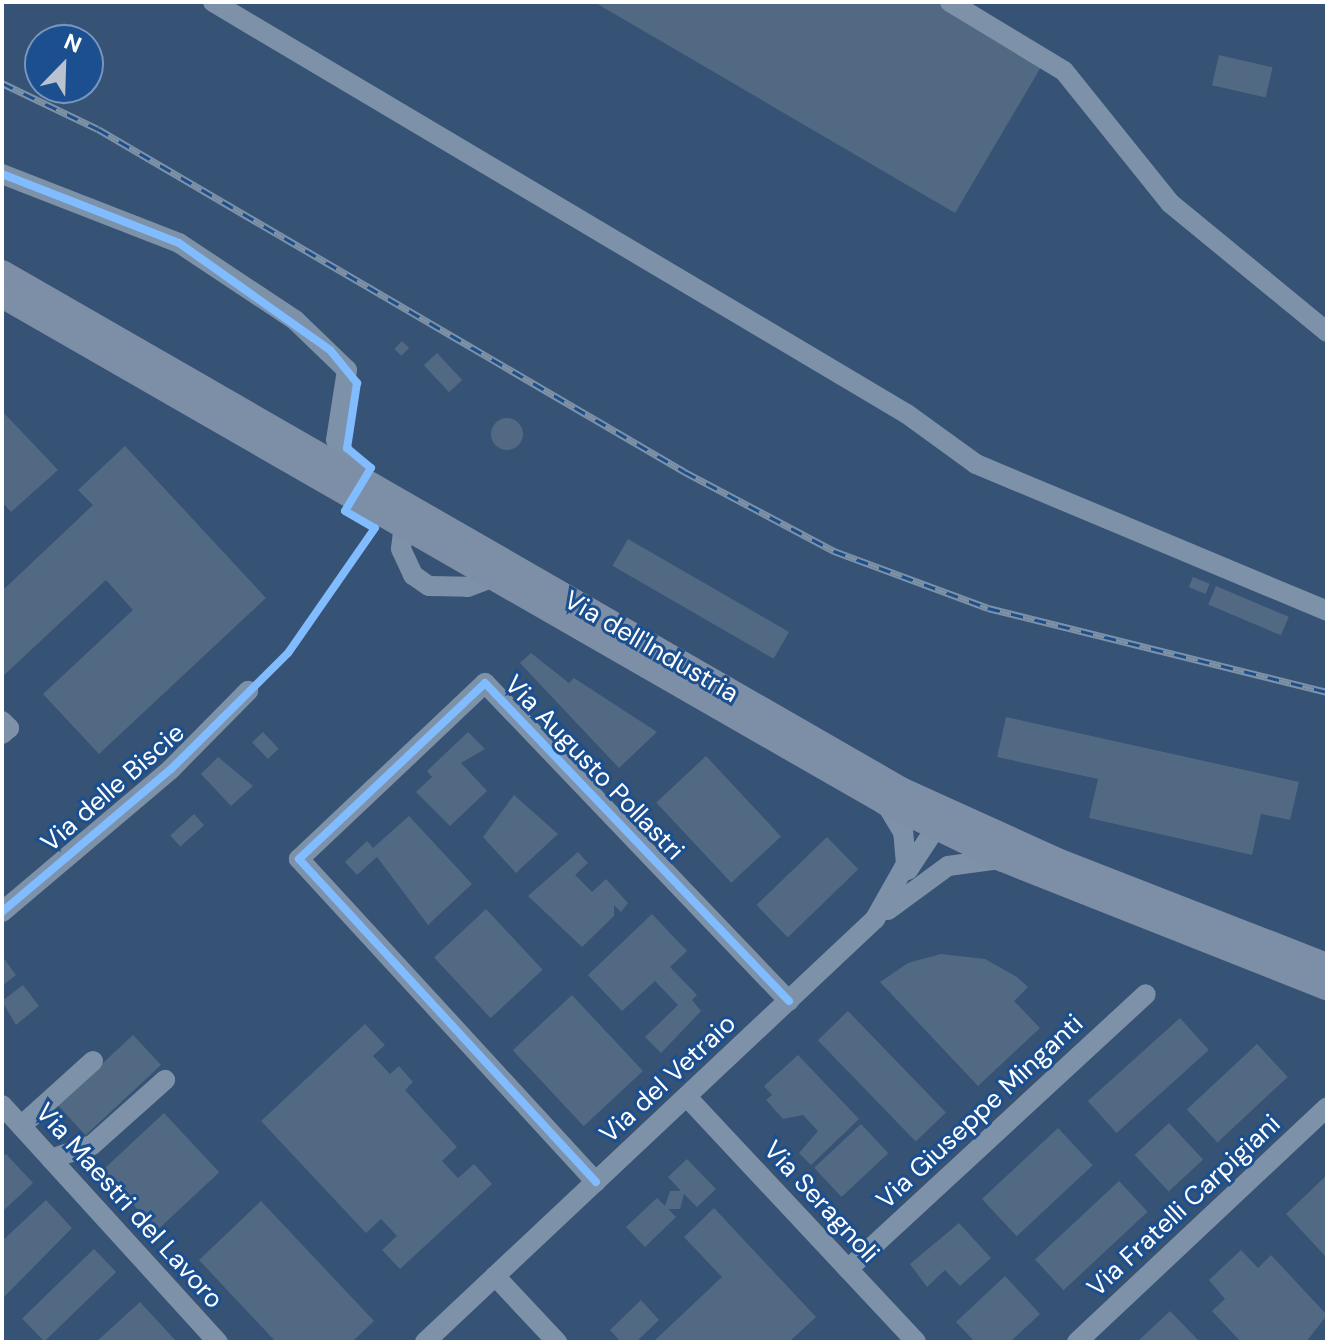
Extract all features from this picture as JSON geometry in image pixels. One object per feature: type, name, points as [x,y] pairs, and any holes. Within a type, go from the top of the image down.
[{"type":"main road","name":"Via dell'Industria","points":[[2,273],[358,475],[809,740],[1003,859],[1327,987]]},
{"type":"main road","name":"Via dell'Industria","points":[[2,295],[885,802],[1327,966]]},
{"type":"street","points":[[213,2],[907,414],[976,464],[1327,611]]},
{"type":"street","points":[[950,2],[1064,71],[1170,203],[1327,332]]},
{"type":"street","points":[[2,174],[179,243],[295,320],[347,370],[336,440],[358,475]]},
{"type":"street","points":[[404,524],[401,549],[413,575],[429,586],[468,587],[494,577]]},
{"type":"street","name":"Via Augusto Pollastri","points":[[596,1182],[299,859],[485,683],[789,1001]]},
{"type":"street","name":"Via delle Biscie","points":[[2,912],[171,769],[248,691]]},
{"type":"street","points":[[2,721],[9,728],[2,734]]},
{"type":"street","points":[[885,802],[903,832],[902,881]]},
{"type":"street","name":"Via del Vetraio","points":[[930,877],[943,824]]},
{"type":"street","name":"Via del Vetraio","points":[[875,919],[943,824]]},
{"type":"street","name":"Via del Vetraio","points":[[425,1342],[875,919],[930,877],[965,859],[1003,859]]},
{"type":"street","name":"Via Giuseppe Minganti","points":[[848,1269],[1146,994]]},
{"type":"street","points":[[21,1126],[93,1061]]},
{"type":"street","points":[[51,1159],[92,1145],[165,1080]]},
{"type":"street","name":"Via Seragnoli","points":[[687,1097],[916,1342]]},
{"type":"street","name":"Via Maestri del Lavoro","points":[[2,1105],[218,1342]]},
{"type":"street","name":"Via Fratelli Carpigiani","points":[[1077,1342],[1327,1107]]},
{"type":"street","points":[[495,1276],[557,1342]]},
{"type":"building","points":[[594,2],[941,2],[1044,62],[955,213]]},
{"type":"building","points":[[1219,55],[1273,67],[1266,98],[1212,85]]},
{"type":"building","points":[[402,341],[409,348],[401,356],[394,349]]},
{"type":"building","points":[[437,353],[462,380],[449,392],[424,365]]},
{"type":"building","points":[[2,411],[58,470],[11,512],[2,502]]},
{"type":"building","points":[[507,418],[518,423],[523,434],[518,445],[507,450],[496,445],[491,434],[496,423]]},
{"type":"building","points":[[125,446],[266,598],[99,754],[43,694],[133,610],[106,580],[2,677],[2,591],[93,505],[78,490]]},
{"type":"building","points":[[628,539],[789,632],[774,659],[612,566]]},
{"type":"building","points":[[1193,577],[1210,584],[1206,594],[1189,587]]},
{"type":"building","points":[[1216,586],[1289,617],[1281,635],[1208,604]]},
{"type":"building","points":[[531,653],[569,683],[574,678],[657,732],[619,768],[520,663]]},
{"type":"building","points":[[1006,717],[1299,782],[1290,820],[1261,814],[1252,855],[1089,818],[1098,779],[997,757]]},
{"type":"building","points":[[263,732],[279,749],[268,759],[252,742]]},
{"type":"building","points":[[468,732],[485,749],[461,763],[487,791],[450,826],[416,792],[432,777],[427,771]]},
{"type":"building","points":[[706,756],[781,836],[731,883],[656,802]]},
{"type":"building","points":[[218,757],[253,786],[231,806],[201,774]]},
{"type":"building","points":[[514,795],[558,834],[516,873],[483,837]]},
{"type":"building","points":[[194,814],[204,825],[180,847],[170,835]]},
{"type":"building","points":[[409,816],[472,884],[428,925],[377,857],[357,875],[345,862],[367,841],[373,848]]},
{"type":"building","points":[[827,837],[858,869],[788,937],[757,905]]},
{"type":"building","points":[[578,852],[588,863],[575,875],[592,892],[606,879],[628,903],[621,912],[614,905],[614,916],[582,947],[528,896]]},
{"type":"building","points":[[486,909],[543,970],[491,1018],[434,957]]},
{"type":"building","points":[[652,914],[687,951],[670,967],[697,995],[692,1000],[701,1011],[661,1053],[645,1037],[678,1005],[655,981],[622,1011],[588,975]]},
{"type":"building","points":[[941,954],[985,959],[1017,977],[1028,987],[1014,1001],[1040,1028],[978,1086],[880,982],[908,963]]},
{"type":"building","points":[[2,956],[16,975],[2,986]]},
{"type":"building","points":[[23,985],[39,1006],[16,1025],[2,1001]]},
{"type":"building","points":[[572,995],[643,1071],[584,1126],[513,1050]]},
{"type":"building","points":[[848,1011],[946,1112],[916,1142],[818,1040]]},
{"type":"building","points":[[1180,1018],[1209,1050],[1117,1133],[1088,1101]]},
{"type":"building","points":[[365,1024],[385,1045],[373,1056],[390,1074],[399,1066],[413,1082],[405,1090],[457,1147],[442,1161],[458,1178],[474,1164],[492,1184],[400,1269],[382,1250],[397,1236],[381,1219],[366,1233],[261,1121]]},
{"type":"building","points":[[133,1035],[161,1065],[86,1135],[58,1105]]},
{"type":"building","points":[[1257,1044],[1288,1077],[1217,1142],[1187,1109]]},
{"type":"building","points":[[798,1055],[859,1119],[811,1165],[799,1153],[818,1131],[803,1115],[783,1119],[766,1100],[772,1095],[764,1086]]},
{"type":"building","points":[[164,1113],[219,1172],[157,1230],[102,1171]]},
{"type":"building","points":[[1169,1123],[1203,1160],[1169,1192],[1135,1155]]},
{"type":"building","points":[[861,1124],[888,1153],[841,1197],[814,1168]]},
{"type":"building","points":[[1058,1128],[1093,1165],[1017,1236],[982,1199]]},
{"type":"building","points":[[6,1154],[33,1183],[2,1212],[2,1157]]},
{"type":"building","points":[[687,1159],[716,1189],[697,1207],[684,1194],[680,1209],[668,1209],[676,1217],[645,1247],[626,1227],[657,1198],[665,1206],[670,1191],[681,1191],[668,1177]]},
{"type":"building","points":[[1327,1175],[1327,1258],[1286,1214]]},
{"type":"building","points":[[1119,1181],[1148,1212],[1064,1290],[1035,1259]]},
{"type":"building","points":[[46,1200],[72,1228],[4,1297],[2,1241]]},
{"type":"building","points":[[261,1201],[374,1321],[352,1342],[276,1342],[199,1260]]},
{"type":"building","points":[[714,1208],[816,1317],[789,1342],[653,1342],[722,1277],[684,1237]]},
{"type":"building","points":[[959,1223],[991,1258],[960,1286],[945,1270],[927,1287],[910,1264]]},
{"type":"building","points":[[94,1249],[116,1272],[44,1341],[22,1318]]},
{"type":"building","points":[[1241,1250],[1258,1268],[1271,1255],[1327,1315],[1306,1342],[1241,1342],[1212,1311],[1225,1299],[1209,1280]]},
{"type":"building","points":[[1005,1276],[1040,1314],[1010,1342],[975,1342],[956,1322]]},
{"type":"building","points":[[641,1300],[659,1320],[636,1342],[621,1342],[610,1330]]},
{"type":"building","points":[[140,1302],[177,1342],[96,1342]]},
{"type":"building","points":[[1170,1311],[1200,1342],[1137,1342]]},
{"type":"railway","points":[[2,83],[98,129],[685,472],[834,551],[988,608],[1327,692]]},
{"type":"cycle path","points":[[2,174],[179,243],[330,350],[357,383],[347,448],[371,468],[345,511],[375,528],[288,653],[171,769],[2,912]]},
{"type":"cycle path","points":[[596,1182],[299,859],[485,683],[789,1001]]}]
